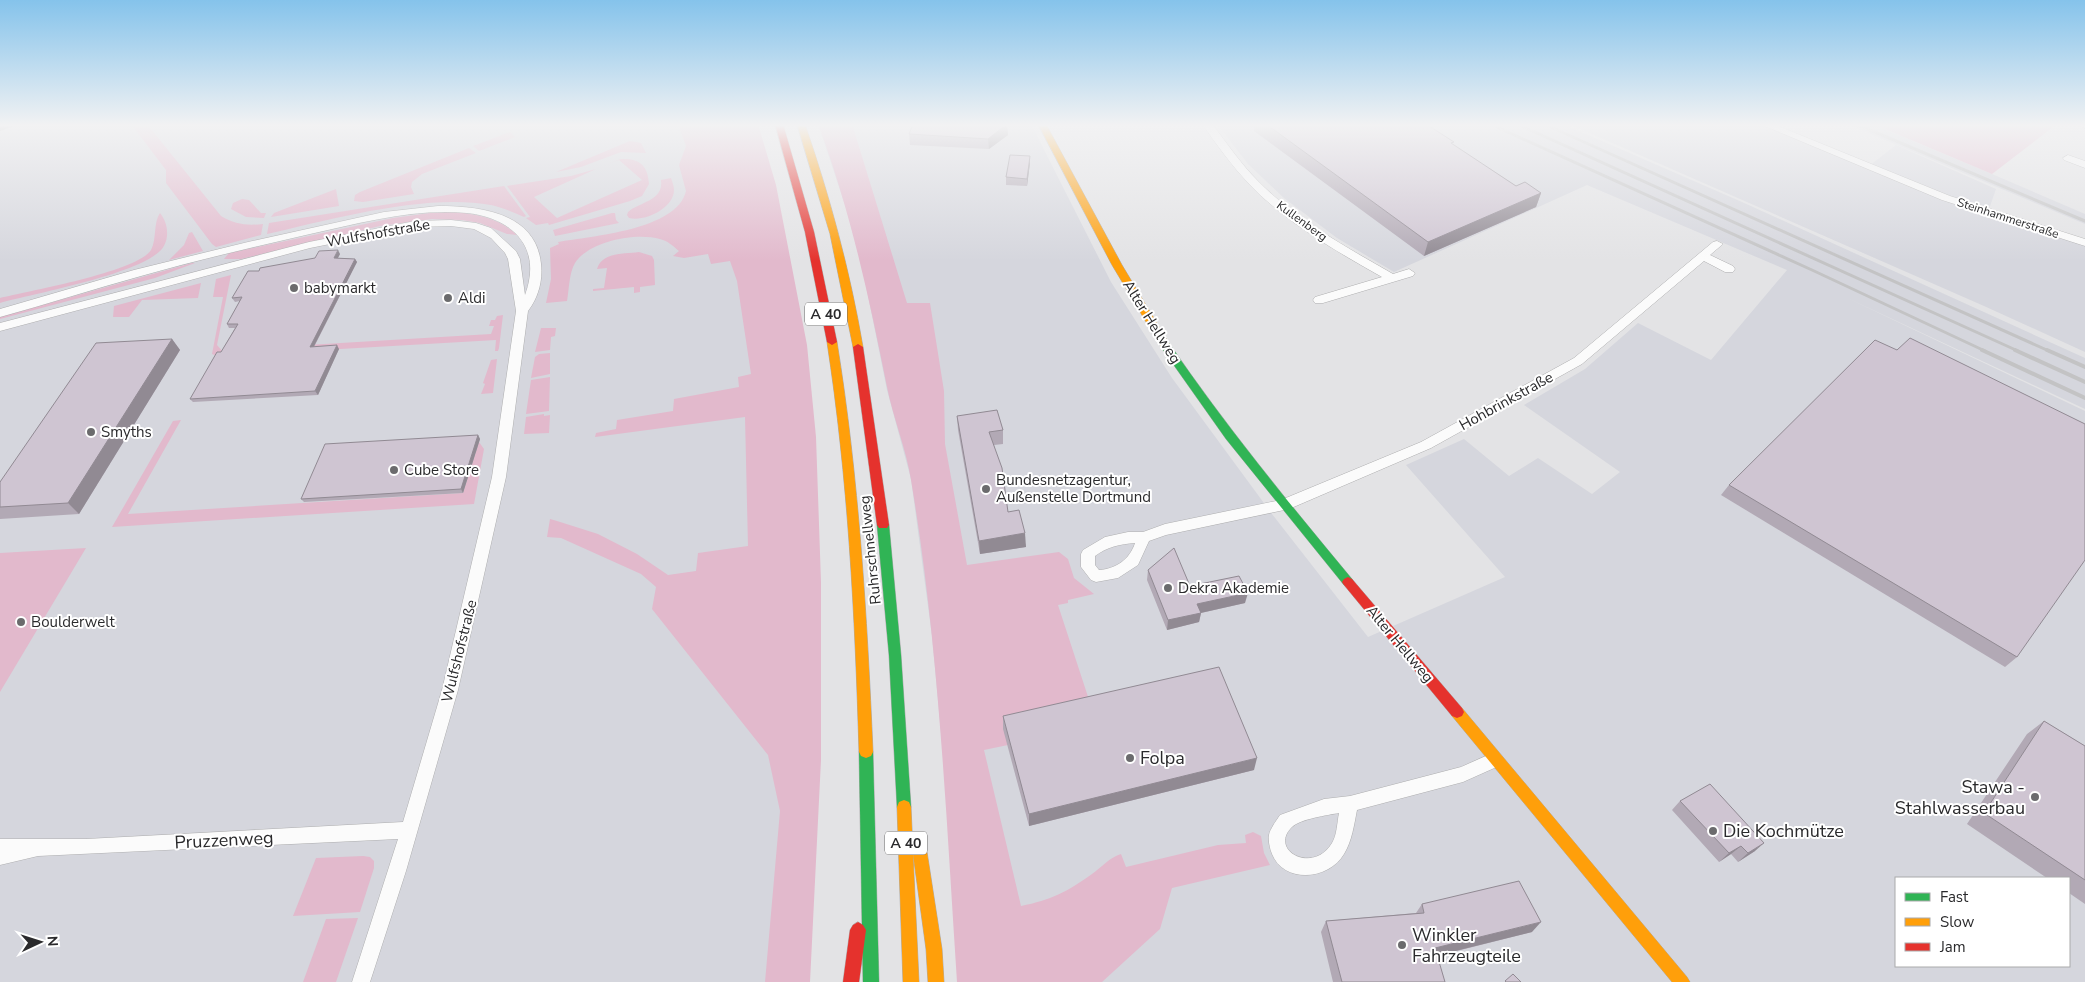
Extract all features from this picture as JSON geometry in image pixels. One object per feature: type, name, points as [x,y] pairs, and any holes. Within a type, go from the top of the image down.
[{"type":"main road","name":"Ruhrschnellweg","points":[[793,170],[815,255],[827,318],[842,418],[852,509],[861,634],[869,828],[871,982]]},
{"type":"main road","name":"Ruhrschnellweg","points":[[817,170],[836,238],[863,376],[883,520],[899,703],[907,845],[910,982]]},
{"type":"main road","name":"Alter Hellweg","points":[[1066,170],[1123,276],[1151,322],[1190,380],[1284,505],[1682,982]]},
{"type":"main road","points":[[899,703],[934,949],[936,982]]},
{"type":"main road","points":[[851,982],[866,875],[869,828]]},
{"type":"street","name":"Kullenberg","points":[[1242,170],[1261,189],[1293,215],[1333,243],[1392,278]]},
{"type":"street","name":"Steinhammerstraße","points":[[1877,170],[1946,198],[2085,243]]},
{"type":"street","name":"Wulfshofstraße","points":[[0,313],[212,254],[337,225],[415,211],[456,209],[476,210],[509,222],[525,233],[531,243],[535,272],[531,301],[522,311]]},
{"type":"street","name":"Wulfshofstraße","points":[[0,327],[309,246],[381,230],[424,223],[451,223],[476,226],[487,230],[510,251],[516,267],[522,311],[499,477],[450,690],[409,830],[361,982]]},
{"type":"street","name":"Hohbrinkstraße","points":[[1284,505],[1316,490],[1391,461],[1530,389],[1578,361],[1716,244]]},
{"type":"street","name":"Wulfshofstraße","points":[[179,280],[212,254]]},
{"type":"street","points":[[1703,256],[1728,269]]},
{"type":"street","points":[[1319,300],[1409,273]]},
{"type":"street","points":[[1143,538],[1165,530],[1284,505]]},
{"type":"street","points":[[1350,804],[1463,774],[1495,760]]},
{"type":"street","name":"Pruzzenweg","points":[[0,848],[86,847],[409,830]]},
{"type":"street","name":"Pruzzenweg","points":[[0,856],[38,848]]},
{"type":"shaded area","points":[[0,170],[704,170],[728,222],[753,349],[786,807],[771,982],[0,982]]},
{"type":"shaded area","points":[[166,170],[184,170],[221,216],[241,224],[263,224],[261,235],[216,247],[166,183]]},
{"type":"shaded area","points":[[415,170],[433,170],[422,174],[412,182],[411,187],[414,194],[363,202],[354,201],[355,195]]},
{"type":"shaded area","points":[[594,170],[534,197],[557,218],[642,180],[630,170],[646,170],[647,172],[649,184],[642,196],[549,225],[548,223],[536,225],[526,218],[530,217],[507,186],[571,176]]},
{"type":"shaded area","points":[[680,170],[772,170],[807,345],[816,437],[821,582],[821,760],[810,982],[765,982],[780,811],[768,755],[652,609],[656,587],[641,574],[561,538],[547,537],[550,519],[557,521],[598,534],[637,554],[668,575],[696,571],[698,553],[748,546],[745,417],[595,437],[596,433],[616,429],[617,420],[673,411],[674,399],[739,387],[738,377],[751,374],[737,281],[730,261],[711,264],[708,254],[684,258],[673,256],[679,251],[666,241],[650,237],[614,240],[591,249],[575,263],[570,277],[567,301],[546,303],[551,279],[550,248],[559,244],[558,242],[611,234],[651,223],[667,215],[679,204],[686,191]]},
{"type":"shaded area","points":[[833,170],[1054,170],[1111,282],[1172,378],[1272,514],[1368,637],[1505,577],[1406,465],[1464,439],[1509,476],[1538,458],[1592,494],[1620,472],[1524,405],[1585,369],[1638,323],[1711,360],[1787,270],[1587,185],[1394,272],[1337,238],[1284,198],[1254,170],[1668,170],[2085,358],[2085,409],[1843,296],[2085,411],[2085,982],[964,982],[932,636],[911,479],[887,390],[862,266]]},
{"type":"shaded area","points":[[834,170],[866,170],[907,303],[930,303],[944,391],[945,444],[967,565],[1059,552],[1068,559],[1074,578],[1094,594],[1068,600],[1068,603],[1058,605],[1092,709],[1008,745],[984,750],[1021,906],[1050,898],[1075,886],[1117,855],[1121,854],[1126,867],[1218,845],[1246,843],[1245,835],[1253,832],[1261,836],[1264,853],[1270,865],[1172,888],[1160,929],[1102,982],[957,982],[935,668],[921,542],[906,456],[890,399],[858,254]]},
{"type":"shaded area","points":[[1673,170],[1952,170],[1996,189],[1988,212],[2085,243],[2085,352]]},
{"type":"shaded area","points":[[1956,170],[1982,170],[1992,174],[2085,214],[2085,224]]},
{"type":"shaded area","points":[[1982,170],[1997,170],[1992,174]]},
{"type":"shaded area","points":[[671,178],[674,188],[673,197],[664,208],[643,218],[629,218],[628,212],[655,197],[661,187],[661,180]]},
{"type":"shaded area","points":[[504,186],[526,216],[524,217],[491,205],[465,202],[438,202],[379,209],[267,234],[269,223]]},
{"type":"shaded area","points":[[336,189],[339,206],[271,217],[274,213]]},
{"type":"shaded area","points":[[242,199],[249,200],[261,213],[266,213],[264,218],[246,217],[231,209],[233,203]]},
{"type":"shaded area","points":[[457,212],[497,221],[517,235],[507,234],[480,223],[432,219],[380,226],[241,259],[224,259],[229,253],[393,218],[430,213]]},
{"type":"shaded area","points":[[160,213],[167,227],[167,237],[160,251],[147,260],[108,275],[0,303],[0,298],[81,280],[125,266],[142,258],[153,246],[156,221]]},
{"type":"shaded area","points":[[615,213],[616,220],[619,223],[555,236],[553,230]]},
{"type":"shaded area","points":[[192,232],[203,251],[169,260],[184,245],[189,233]]},
{"type":"shaded area","points":[[639,252],[652,256],[654,260],[655,285],[640,287],[640,292],[634,293],[634,287],[593,291],[593,289],[604,288],[607,268],[597,269],[604,259],[614,255]]},
{"type":"shaded area","points":[[195,263],[155,278],[0,319],[0,317]]},
{"type":"shaded area","points":[[231,275],[217,345],[224,353],[274,347],[491,334],[494,326],[489,326],[491,320],[495,320],[497,316],[503,315],[499,348],[498,351],[495,351],[496,340],[217,356],[212,354],[223,297],[213,297],[216,279]]},
{"type":"shaded area","points":[[201,283],[198,298],[142,300],[129,317],[113,317],[114,306]]},
{"type":"shaded area","points":[[541,328],[556,328],[555,336],[551,337],[550,350],[535,352]]},
{"type":"shaded area","points":[[550,353],[550,374],[531,378],[535,357],[539,354]]},
{"type":"shaded area","points":[[497,359],[493,393],[481,394],[491,360]]},
{"type":"shaded area","points":[[550,377],[549,411],[526,414],[531,380]]},
{"type":"shaded area","points":[[544,414],[544,416],[550,415],[549,433],[524,434],[526,417]]},
{"type":"shaded area","points":[[181,420],[128,514],[463,493],[479,442],[484,449],[474,504],[112,527],[173,421]]},
{"type":"shaded area","name":"Boulderwelt","points":[[86,548],[0,692],[0,553]]},
{"type":"shaded area","points":[[370,857],[374,861],[374,868],[360,912],[293,916],[316,858]]},
{"type":"shaded area","points":[[358,918],[336,982],[303,982],[326,919]]},
{"type":"building","points":[[1007,170],[1028,170],[1027,179],[1006,177]]},
{"type":"building","points":[[1329,170],[1492,170],[1516,186],[1525,182],[1541,193],[1428,242]]},
{"type":"building","points":[[338,250],[334,258],[355,259],[310,347],[337,345],[315,391],[190,399],[217,352],[221,352],[238,324],[227,324],[242,297],[232,298],[248,271],[259,271],[260,268],[315,258],[319,251]]},
{"type":"building","points":[[1910,338],[2085,424],[2085,560],[2017,657],[1729,485],[1875,340],[1897,350]]},
{"type":"building","name":"Smyths","points":[[172,339],[68,503],[0,507],[0,482],[96,343]]},
{"type":"building","name":"Bundesnetzagentur, Außenstelle Dortmund","points":[[997,410],[1003,430],[989,432],[1002,468],[1008,512],[1019,510],[1025,533],[979,541],[957,416]]},
{"type":"building","name":"Cube Store","points":[[478,435],[461,489],[301,499],[325,444]]},
{"type":"building","points":[[1174,548],[1190,586],[1239,576],[1248,593],[1197,604],[1201,613],[1168,620],[1148,570]]},
{"type":"building","name":"Folpa","points":[[1219,667],[1257,758],[1029,814],[1003,716]]},
{"type":"building","name":"Stawa - Stahlwasserbau","points":[[2044,721],[2085,746],[2085,880],[1984,813]]},
{"type":"building","points":[[1710,784],[1764,843],[1748,853],[1741,846],[1729,853],[1680,801]]},
{"type":"building","name":"Winkler Fahrzeugteile","points":[[1519,881],[1541,922],[1435,948],[1445,982],[1342,982],[1326,921],[1424,913],[1422,904]]},
{"type":"building","points":[[1513,974],[1521,982],[1505,981]]},
{"type":"railway","points":[[1591,170],[1985,351]]},
{"type":"railway","points":[[1618,170],[2018,351]]},
{"type":"railway","points":[[1646,170],[2049,351]]},
{"type":"railway","points":[[1964,170],[2085,221]]},
{"type":"railway","points":[[1982,350],[2085,398]]},
{"type":"railway","points":[[2015,350],[2085,382]]},
{"type":"railway","points":[[2047,350],[2085,367]]},
{"type":"traffic: fast","points":[[1165,345],[1230,436],[1348,582]]},
{"type":"traffic: fast","points":[[883,525],[895,655],[904,807]]},
{"type":"traffic: fast","points":[[866,752],[871,982]]},
{"type":"traffic: slow","points":[[816,170],[835,234],[848,290],[858,347]]},
{"type":"traffic: slow","points":[[1066,170],[1117,265],[1165,345]]},
{"type":"traffic: slow","points":[[832,342],[852,494],[862,649],[866,752]]},
{"type":"traffic: slow","points":[[1457,712],[1682,982]]},
{"type":"traffic: slow","points":[[904,807],[911,982]]},
{"type":"traffic: slow","points":[[920,852],[934,949],[936,982]]},
{"type":"traffic: jam","points":[[793,170],[809,232],[832,342]]},
{"type":"traffic: jam","points":[[858,347],[883,525]]},
{"type":"traffic: jam","points":[[1348,582],[1457,712]]},
{"type":"traffic: jam","points":[[851,982],[858,930]]},
{"type":"place","name":"babymarkt","points":[[294,288]]},
{"type":"place","name":"Aldi","points":[[448,298]]},
{"type":"place","name":"Smyths","points":[[91,432]]},
{"type":"place","name":"Cube Store","points":[[394,470]]},
{"type":"place","name":"Bundesnetzagentur, Außenstelle Dortmund","points":[[986,489]]},
{"type":"place","name":"Dekra Akademie","points":[[1168,588]]},
{"type":"place","name":"Boulderwelt","points":[[21,622]]},
{"type":"place","name":"Folpa","points":[[1130,758]]},
{"type":"place","name":"Stawa - Stahlwasserbau","points":[[2035,797]]},
{"type":"place","name":"Die Kochmütze","points":[[1713,831]]},
{"type":"place","name":"Winkler Fahrzeugteile","points":[[1402,945]]}]
